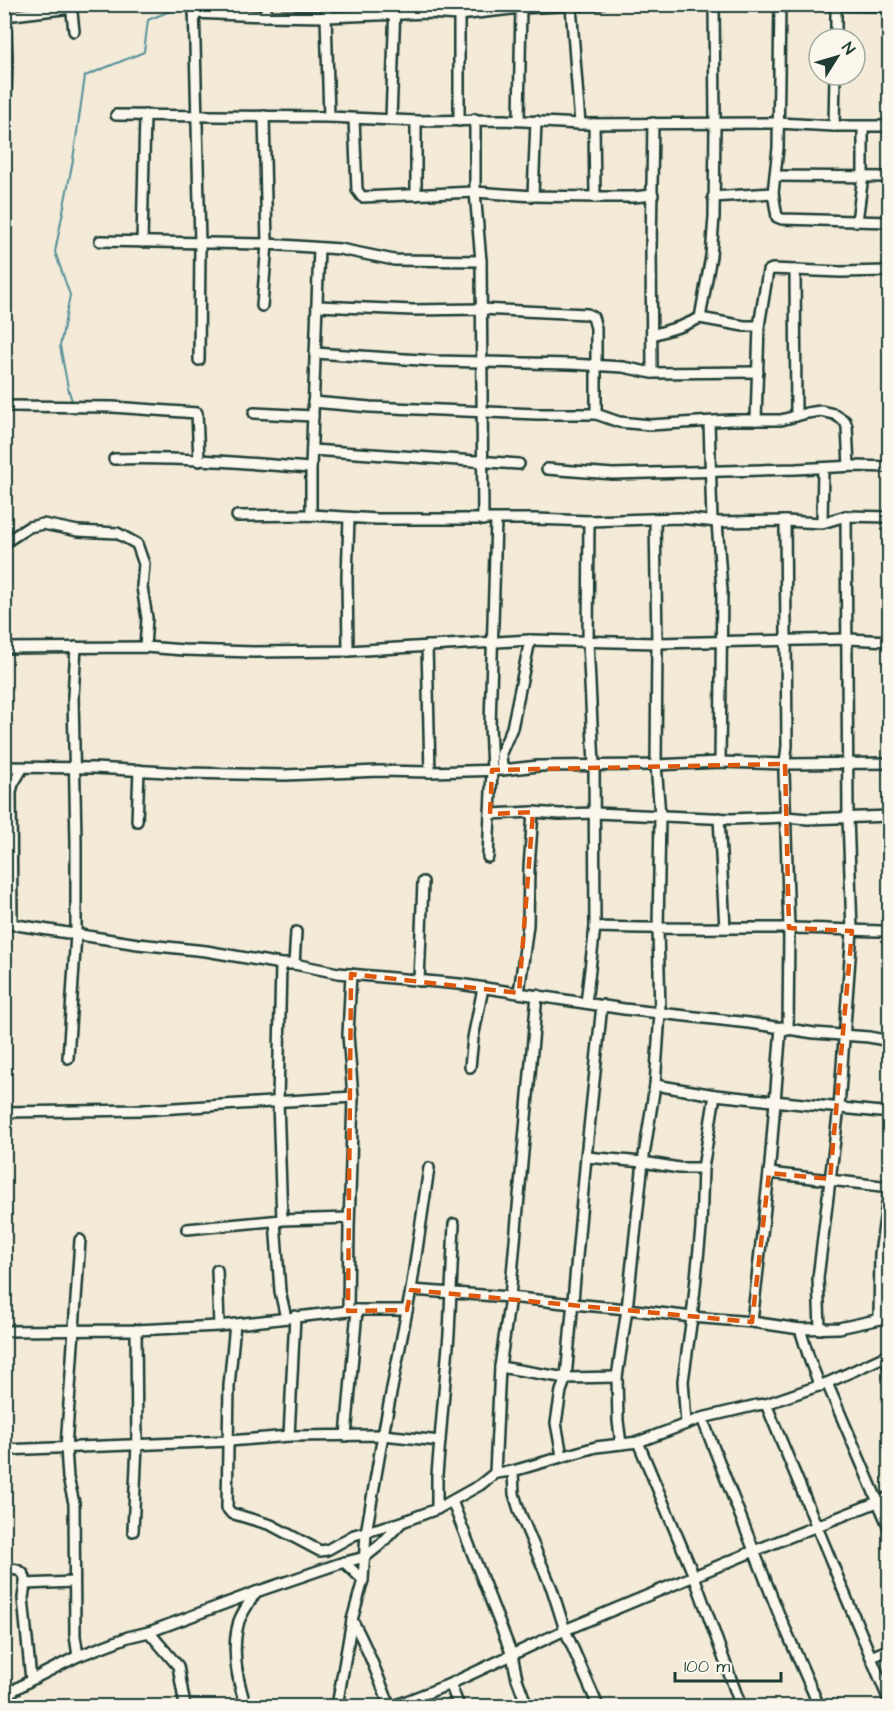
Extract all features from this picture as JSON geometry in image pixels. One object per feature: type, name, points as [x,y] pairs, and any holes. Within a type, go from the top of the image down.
[{"type":"street","points":[[4,156],[7,61],[5,4]]},
{"type":"street","points":[[266,4],[266,16]]},
{"type":"street","points":[[327,4],[329,117]]},
{"type":"street","points":[[200,360],[200,243],[194,9],[266,16],[326,17],[395,9],[459,15],[521,6],[600,4]]},
{"type":"street","points":[[700,318],[711,256],[714,217],[714,4]]},
{"type":"street","points":[[780,4],[778,148],[773,193],[777,217],[890,222]]},
{"type":"street","points":[[806,4],[890,6]]},
{"type":"street","points":[[836,5],[836,27]]},
{"type":"street","points":[[5,16],[71,6],[74,31]]},
{"type":"street","points":[[519,120],[521,6]]},
{"type":"street","points":[[571,6],[580,124]]},
{"type":"street","points":[[391,120],[395,9]]},
{"type":"street","points":[[459,15],[459,121]]},
{"type":"street","points":[[834,126],[835,87]]},
{"type":"street","points":[[116,115],[329,117],[417,121],[475,119],[580,124],[778,123],[890,126]]},
{"type":"street","points":[[142,242],[146,115]]},
{"type":"street","points":[[262,306],[267,244],[264,117]]},
{"type":"street","points":[[354,119],[357,190],[358,194],[365,198],[475,192],[533,196],[633,197],[652,195]]},
{"type":"street","points":[[475,119],[475,192],[481,261],[483,520]]},
{"type":"street","points":[[416,195],[417,121]]},
{"type":"street","points":[[533,196],[536,121]]},
{"type":"street","points":[[652,373],[653,123]]},
{"type":"street","points":[[594,124],[595,197]]},
{"type":"street","points":[[857,221],[863,176],[863,127]]},
{"type":"street","points":[[775,176],[890,177]]},
{"type":"street","points":[[713,197],[773,193]]},
{"type":"street","points":[[100,241],[267,244],[340,249],[394,260],[481,261]]},
{"type":"street","points":[[311,515],[319,248]]},
{"type":"street","points":[[756,420],[759,326],[768,271],[772,269],[840,272],[890,271]]},
{"type":"street","points":[[795,270],[796,416]]},
{"type":"street","points":[[317,306],[413,310],[481,309],[587,314],[593,317],[596,328],[596,414]]},
{"type":"street","points":[[652,335],[700,318],[744,326],[759,326]]},
{"type":"street","points":[[315,353],[435,361],[623,367],[652,373],[758,372]]},
{"type":"street","points":[[313,402],[482,412],[596,414],[619,422],[650,424],[781,420],[827,411],[845,421],[849,466]]},
{"type":"street","points":[[4,406],[113,407],[197,413],[199,461]]},
{"type":"street","points":[[254,413],[313,416]]},
{"type":"street","points":[[709,422],[710,471],[722,590],[720,762]]},
{"type":"street","points":[[312,450],[519,464]]},
{"type":"street","points":[[114,459],[247,463],[311,468]]},
{"type":"street","points":[[546,469],[613,474],[849,466],[890,467]]},
{"type":"street","points":[[822,523],[823,468]]},
{"type":"street","points":[[237,516],[311,515],[349,518],[589,521],[680,518],[715,522],[822,523],[846,516],[890,517]]},
{"type":"street","points":[[820,1329],[818,1278],[839,1107],[852,931],[846,516]]},
{"type":"street","points":[[348,651],[349,518]]},
{"type":"street","points":[[621,1444],[617,1377],[643,1162],[655,1085],[660,1013],[658,929],[660,815],[656,765],[655,519]]},
{"type":"street","points":[[488,857],[492,770],[490,725],[496,520]]},
{"type":"street","points":[[586,1003],[595,927],[594,765],[588,642],[589,521]]},
{"type":"street","points":[[752,1322],[769,1173],[774,1101],[784,1029],[789,928],[784,772],[788,746],[785,521]]},
{"type":"street","points":[[4,543],[29,527],[43,524],[78,531],[117,533],[137,544],[144,564],[142,587],[147,618],[145,647]]},
{"type":"street","points":[[4,648],[145,647],[228,652],[348,651],[530,640],[657,643],[890,640]]},
{"type":"street","points":[[502,770],[501,753],[512,728],[530,640]]},
{"type":"street","points":[[427,646],[430,772]]},
{"type":"street","points":[[68,1058],[76,934],[73,696],[76,647]]},
{"type":"street","points":[[4,767],[265,775],[720,762],[890,763]]},
{"type":"street","points":[[22,769],[11,792],[8,923],[351,974],[459,984],[660,1013],[890,1041]]},
{"type":"street","points":[[137,821],[138,770]]},
{"type":"street","points":[[519,993],[528,925],[533,812]]},
{"type":"street","points":[[490,814],[595,813],[732,819],[890,816]]},
{"type":"street","points":[[719,818],[725,928]]},
{"type":"street","points":[[418,981],[423,882]]},
{"type":"street","points":[[595,927],[890,931]]},
{"type":"street","points":[[294,964],[296,932]]},
{"type":"street","points":[[281,964],[278,1101],[280,1291],[291,1317],[289,1436]]},
{"type":"street","points":[[346,1436],[352,1311],[349,1218],[353,1097],[348,1035],[351,974]]},
{"type":"street","points":[[471,1067],[473,1038],[483,988]]},
{"type":"street","points":[[495,1473],[500,1367],[510,1297],[537,995]]},
{"type":"street","points":[[562,1456],[556,1424],[561,1391],[566,1378],[585,1157],[602,1005]]},
{"type":"street","points":[[655,1085],[716,1095],[890,1113]]},
{"type":"street","points":[[686,1423],[683,1381],[701,1229],[703,1168],[716,1095]]},
{"type":"street","points":[[4,1112],[143,1110],[353,1097]]},
{"type":"street","points":[[585,1157],[679,1168],[703,1168]]},
{"type":"street","points":[[337,1707],[352,1620],[363,1580],[366,1533],[411,1290],[429,1168]]},
{"type":"street","points":[[769,1173],[889,1187]]},
{"type":"street","points":[[879,1319],[880,1254],[890,1182]]},
{"type":"street","points":[[186,1229],[279,1220],[349,1218]]},
{"type":"street","points":[[437,1509],[452,1294],[454,1224]]},
{"type":"street","points":[[78,1656],[75,1636],[74,1503],[68,1478],[66,1448],[80,1240]]},
{"type":"street","points":[[217,1270],[219,1326]]},
{"type":"street","points":[[411,1290],[510,1297],[800,1329],[839,1328],[890,1317]]},
{"type":"street","points":[[4,1331],[136,1330],[219,1326],[352,1311],[407,1310]]},
{"type":"street","points":[[235,1324],[229,1386],[227,1508],[237,1516],[279,1528],[320,1551],[354,1535],[402,1522],[437,1509],[480,1485],[495,1473],[596,1447],[638,1442],[702,1418],[766,1404],[824,1385],[887,1355],[890,1371]]},
{"type":"street","points":[[800,1329],[810,1361],[824,1385],[890,1530]]},
{"type":"street","points":[[133,1531],[137,1444],[136,1330]]},
{"type":"street","points":[[500,1367],[566,1378],[617,1377]]},
{"type":"street","points":[[766,1404],[890,1703]]},
{"type":"street","points":[[702,1418],[778,1612],[819,1707]]},
{"type":"street","points":[[4,1450],[229,1441],[289,1436],[383,1435],[440,1441]]},
{"type":"street","points":[[638,1442],[694,1576],[740,1704],[738,1707]]},
{"type":"street","points":[[513,1470],[514,1494],[520,1513],[552,1588],[565,1630],[598,1707]]},
{"type":"street","points":[[352,1620],[364,1640],[376,1675],[392,1707],[450,1684],[565,1630],[890,1497]]},
{"type":"street","points":[[452,1501],[512,1655],[517,1679],[527,1707]]},
{"type":"street","points":[[4,1696],[78,1656],[256,1592],[365,1557],[402,1522]]},
{"type":"street","points":[[336,1545],[341,1563],[363,1580]]},
{"type":"street","points":[[4,1568],[22,1572],[25,1576],[23,1598],[31,1680]]},
{"type":"street","points":[[25,1584],[74,1582]]},
{"type":"street","points":[[246,1707],[234,1646],[240,1620],[256,1592]]},
{"type":"street","points":[[149,1632],[178,1666],[185,1707]]},
{"type":"street","points":[[870,1657],[890,1649]]},
{"type":"street","points":[[450,1684],[459,1707]]},
{"type":"highlighted area","points":[[785,764],[789,928],[852,931],[830,1179],[769,1173],[752,1322],[411,1290],[407,1310],[348,1311],[351,974],[519,993],[533,812],[490,814],[492,770]]},
{"type":"waterway","points":[[73,404],[60,346],[70,295],[55,252],[73,160],[85,76],[144,52],[148,20],[187,4]]}]
